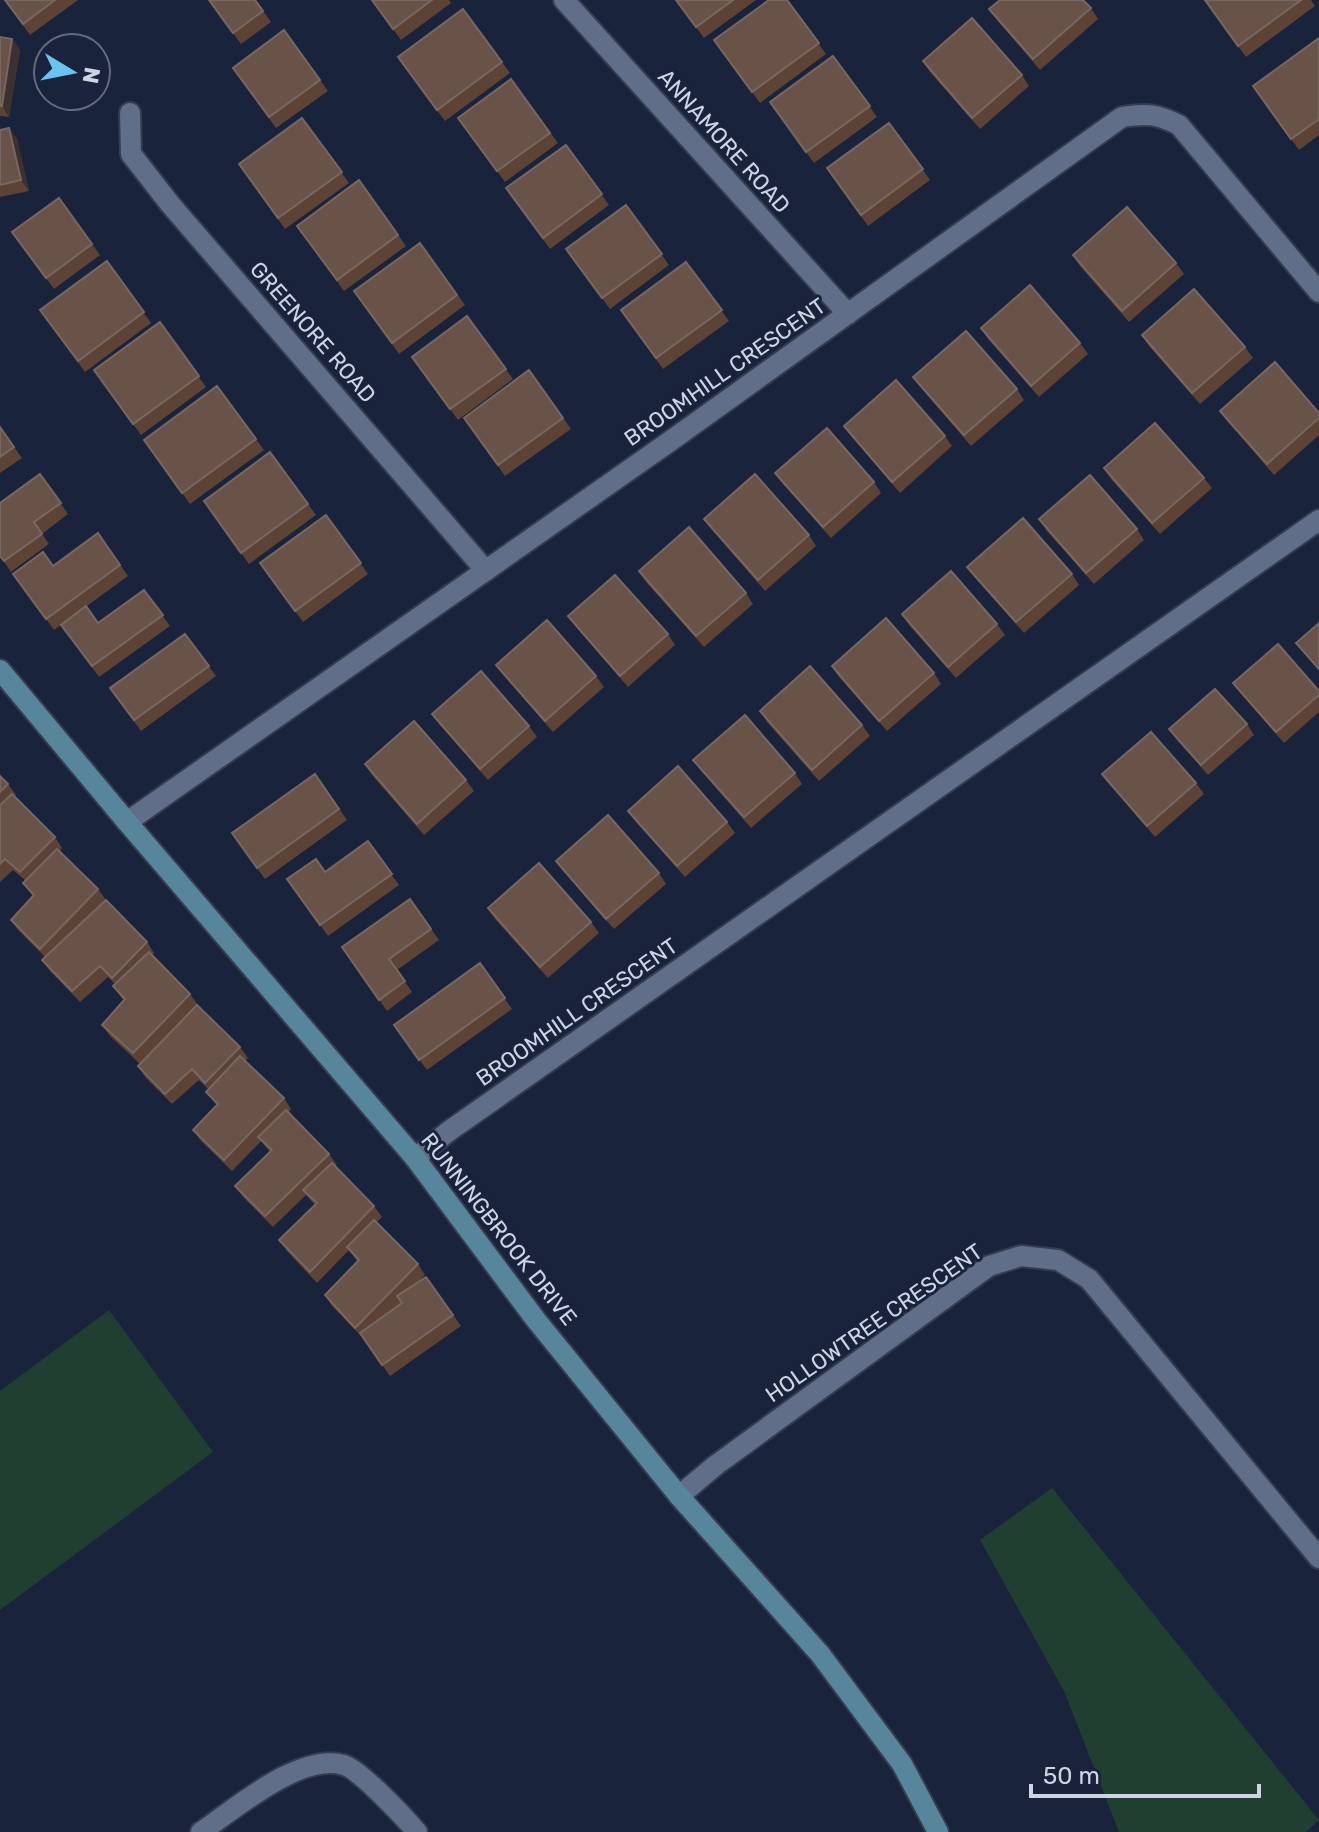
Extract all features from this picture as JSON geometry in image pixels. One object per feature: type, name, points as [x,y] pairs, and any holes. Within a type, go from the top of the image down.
[{"type":"street","name":"ANNAMORE ROAD","points":[[564,0],[848,314]]},
{"type":"street","name":"GREENORE ROAD","points":[[130,113],[131,154],[170,204],[486,571]]},
{"type":"street","name":"BROOMHILL CRESCENT","points":[[127,822],[486,571],[1122,117],[1141,114],[1159,116],[1179,125],[1319,292]]},
{"type":"street","name":"BROOMHILL CRESCENT","points":[[415,1158],[449,1131],[1319,520]]},
{"type":"street","name":"RUNNINGBROOK DRIVE","points":[[0,670],[415,1158],[536,1320],[679,1496],[820,1654],[902,1764],[938,1832]]},
{"type":"street","name":"HOLLOWTREE CRESCENT","points":[[679,1496],[728,1456],[989,1266],[1021,1256],[1058,1260],[1089,1279],[1319,1558]]},
{"type":"street","points":[[201,1832],[272,1783],[316,1765],[345,1765],[392,1803],[417,1832]]},
{"type":"green space","points":[[109,1310],[213,1452],[0,1610],[0,1391]]},
{"type":"green space","points":[[1052,1488],[1319,1820],[1306,1832],[1119,1832],[1064,1691],[980,1540]]},
{"type":"building","points":[[5,0],[55,0],[23,24]]},
{"type":"building","points":[[209,0],[255,0],[263,11],[233,33]]},
{"type":"building","points":[[372,0],[432,0],[393,29]]},
{"type":"building","points":[[676,0],[733,0],[696,27]]},
{"type":"building","points":[[769,0],[787,0],[819,43],[752,92],[714,40]]},
{"type":"building","points":[[1000,0],[1083,0],[1091,8],[1033,59],[989,9]]},
{"type":"building","points":[[1205,0],[1301,0],[1238,46]]},
{"type":"building","points":[[463,9],[502,62],[437,110],[398,57]]},
{"type":"building","points":[[972,18],[1022,75],[972,118],[923,61]]},
{"type":"building","points":[[284,30],[320,80],[269,117],[233,68]]},
{"type":"building","points":[[0,37],[12,39],[2,106],[0,106]]},
{"type":"building","points":[[1319,38],[1319,119],[1291,139],[1253,86]]},
{"type":"building","points":[[833,56],[870,106],[806,152],[770,102]]},
{"type":"building","points":[[511,79],[550,133],[497,171],[458,118]]},
{"type":"building","points":[[302,118],[342,172],[278,218],[239,164]]},
{"type":"building","points":[[889,123],[923,169],[861,215],[827,168]]},
{"type":"building","points":[[9,128],[21,180],[0,185],[0,130]]},
{"type":"building","points":[[566,145],[602,194],[543,238],[506,188]]},
{"type":"building","points":[[359,180],[398,235],[337,280],[297,226]]},
{"type":"building","points":[[59,198],[92,244],[46,278],[12,232]]},
{"type":"building","points":[[626,205],[662,254],[602,298],[566,249]]},
{"type":"building","points":[[1127,207],[1176,263],[1122,311],[1073,255]]},
{"type":"building","points":[[420,243],[457,295],[392,343],[354,291]]},
{"type":"building","points":[[107,261],[144,312],[78,361],[40,310]]},
{"type":"building","points":[[686,262],[722,310],[656,358],[621,310]]},
{"type":"building","points":[[1030,285],[1080,343],[1031,386],[981,328]]},
{"type":"building","points":[[1194,289],[1245,347],[1192,393],[1142,335]]},
{"type":"building","points":[[467,316],[506,369],[450,409],[412,357]]},
{"type":"building","points":[[160,322],[199,376],[133,424],[94,370]]},
{"type":"building","points":[[966,331],[1017,389],[964,435],[913,377]]},
{"type":"building","points":[[1275,362],[1319,413],[1319,418],[1267,464],[1220,411]]},
{"type":"building","points":[[529,370],[563,418],[498,465],[464,418]]},
{"type":"building","points":[[896,380],[945,436],[892,482],[844,426]]},
{"type":"building","points":[[217,386],[256,439],[182,493],[144,440]]},
{"type":"building","points":[[1155,423],[1204,478],[1152,523],[1104,468]]},
{"type":"building","points":[[0,427],[14,447],[0,457]]},
{"type":"building","points":[[827,428],[874,482],[823,527],[775,473]]},
{"type":"building","points":[[270,452],[308,504],[241,553],[204,501]]},
{"type":"building","points":[[40,474],[61,503],[34,522],[42,534],[4,561],[0,556],[0,503]]},
{"type":"building","points":[[755,474],[809,535],[758,580],[704,519]]},
{"type":"building","points":[[1090,475],[1137,529],[1086,573],[1039,519]]},
{"type":"building","points":[[326,515],[361,563],[295,611],[260,563]]},
{"type":"building","points":[[1023,518],[1072,574],[1016,622],[967,567]]},
{"type":"building","points":[[689,527],[746,593],[696,636],[639,571]]},
{"type":"building","points":[[98,533],[120,565],[46,619],[13,574],[43,552],[53,566]]},
{"type":"building","points":[[951,571],[997,624],[948,667],[902,614]]},
{"type":"building","points":[[615,575],[668,634],[620,676],[568,616]]},
{"type":"building","points":[[144,590],[163,615],[92,666],[61,625],[86,606],[98,623]]},
{"type":"building","points":[[886,618],[934,673],[879,721],[832,666]]},
{"type":"building","points":[[547,620],[596,676],[545,721],[496,665]]},
{"type":"building","points":[[1319,623],[1319,669],[1296,643]]},
{"type":"building","points":[[185,634],[209,666],[134,720],[110,688]]},
{"type":"building","points":[[1278,644],[1319,691],[1319,695],[1276,732],[1233,683]]},
{"type":"building","points":[[810,666],[862,725],[812,770],[760,711]]},
{"type":"building","points":[[481,671],[529,726],[480,769],[432,714]]},
{"type":"building","points":[[1215,689],[1247,724],[1201,765],[1169,729]]},
{"type":"building","points":[[745,715],[795,773],[744,817],[693,760]]},
{"type":"building","points":[[414,721],[466,780],[417,824],[365,764]]},
{"type":"building","points":[[1151,732],[1196,783],[1147,826],[1102,774]]},
{"type":"building","points":[[678,766],[727,822],[677,866],[628,811]]},
{"type":"building","points":[[315,774],[339,809],[257,868],[232,833]]},
{"type":"building","points":[[0,776],[8,784],[0,792]]},
{"type":"building","points":[[12,794],[55,837],[20,872],[5,859],[0,864],[0,805]]},
{"type":"building","points":[[608,815],[659,873],[606,919],[556,861]]},
{"type":"building","points":[[368,841],[392,874],[320,925],[287,879],[316,859],[325,872]]},
{"type":"building","points":[[57,849],[98,889],[40,949],[11,920],[34,895],[23,883]]},
{"type":"building","points":[[539,863],[591,922],[540,967],[488,908]]},
{"type":"building","points":[[410,899],[431,929],[389,959],[405,981],[379,1000],[342,947]]},
{"type":"building","points":[[106,900],[147,942],[112,978],[100,966],[72,991],[42,960]]},
{"type":"building","points":[[149,952],[190,994],[133,1053],[102,1025],[125,999],[113,986]]},
{"type":"building","points":[[480,963],[505,998],[419,1060],[394,1025]]},
{"type":"building","points":[[197,1005],[240,1047],[205,1083],[192,1069],[165,1094],[138,1066]]},
{"type":"building","points":[[240,1056],[284,1098],[224,1160],[193,1130],[218,1104],[206,1092]]},
{"type":"building","points":[[286,1110],[329,1154],[265,1216],[235,1186],[272,1150],[258,1137]]},
{"type":"building","points":[[332,1163],[374,1206],[310,1272],[279,1240],[317,1203],[303,1190]]},
{"type":"building","points":[[374,1220],[418,1264],[355,1328],[325,1295],[359,1260],[347,1247]]},
{"type":"building","points":[[426,1277],[453,1315],[382,1365],[360,1333],[402,1303],[397,1296]]}]
